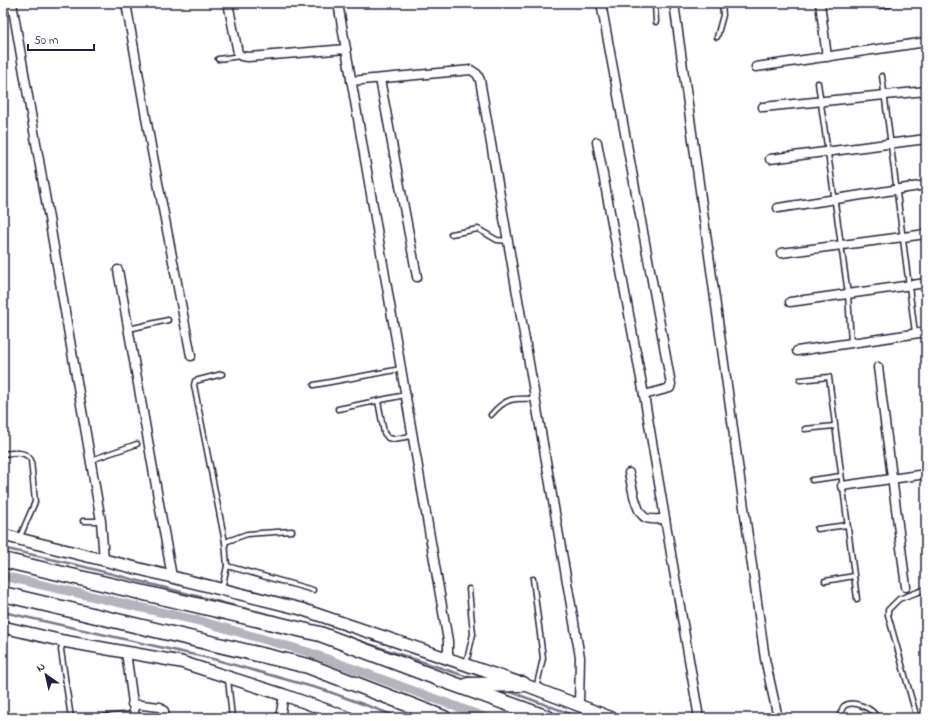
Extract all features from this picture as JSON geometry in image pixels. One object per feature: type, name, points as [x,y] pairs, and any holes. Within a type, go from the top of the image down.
[{"type":"highway","points":[[3,560],[320,634],[548,718]]},
{"type":"highway","points":[[3,594],[308,666],[444,718]]},
{"type":"highway","points":[[460,686],[523,684]]},
{"type":"main road","points":[[3,535],[301,609],[466,664],[612,718]]},
{"type":"main road","points":[[3,627],[63,641],[181,662],[284,695],[345,717]]},
{"type":"street","points":[[12,3],[91,460],[101,521],[104,560]]},
{"type":"street","points":[[126,3],[148,131],[191,356]]},
{"type":"street","points":[[228,3],[238,53],[241,56],[248,57],[346,49]]},
{"type":"street","points":[[338,3],[448,641],[448,656]]},
{"type":"street","points":[[601,3],[671,384],[670,388],[666,390],[644,395]]},
{"type":"street","points":[[674,3],[765,659],[778,718]]},
{"type":"street","points":[[820,3],[827,57]]},
{"type":"street","points":[[878,4],[888,3]]},
{"type":"street","points":[[756,67],[926,42]]},
{"type":"street","points":[[351,82],[470,70],[477,74],[480,80],[580,657],[579,705]]},
{"type":"street","points":[[380,79],[416,277]]},
{"type":"street","points":[[763,107],[926,91]]},
{"type":"street","points":[[770,159],[926,139]]},
{"type":"street","points":[[597,142],[644,395],[699,718]]},
{"type":"street","points":[[778,208],[926,185]]},
{"type":"street","points":[[781,253],[926,234]]},
{"type":"street","points":[[118,270],[172,577]]},
{"type":"street","points":[[790,302],[926,283]]},
{"type":"street","points":[[797,351],[926,332]]},
{"type":"street","points":[[878,367],[906,587]]},
{"type":"street","points":[[629,473],[637,505],[641,513],[650,518],[665,519]]},
{"type":"street","points":[[842,486],[926,474]]},
{"type":"street","points":[[126,652],[132,704],[135,716]]},
{"type":"street","points":[[280,718],[284,695]]},
{"type":"street","points":[[132,704],[160,707],[164,711],[165,718]]},
{"type":"lane","points":[[655,3],[656,22]]},
{"type":"lane","points":[[717,37],[723,15],[722,3]]},
{"type":"lane","points":[[218,60],[241,56]]},
{"type":"lane","points":[[882,76],[915,333]]},
{"type":"lane","points":[[818,83],[848,294],[851,343]]},
{"type":"lane","points":[[451,234],[478,229],[497,240],[508,241]]},
{"type":"lane","points":[[129,329],[168,320]]},
{"type":"lane","points":[[314,385],[401,368]]},
{"type":"lane","points":[[222,374],[200,378],[195,381],[194,385],[225,542],[227,566],[222,589]]},
{"type":"lane","points":[[800,380],[829,377],[857,599]]},
{"type":"lane","points":[[338,409],[405,395]]},
{"type":"lane","points":[[491,415],[506,401],[516,398],[536,399]]},
{"type":"lane","points":[[378,401],[384,433],[388,438],[393,439],[412,436]]},
{"type":"lane","points":[[805,429],[834,426]]},
{"type":"lane","points":[[91,460],[137,444]]},
{"type":"lane","points":[[3,454],[23,453],[31,460],[35,502],[19,539]]},
{"type":"lane","points":[[812,480],[841,476]]},
{"type":"lane","points":[[83,521],[101,521]]},
{"type":"lane","points":[[817,529],[847,525]]},
{"type":"lane","points":[[225,542],[247,534],[292,531]]},
{"type":"lane","points":[[227,566],[313,590]]},
{"type":"lane","points":[[825,581],[854,576]]},
{"type":"lane","points":[[533,579],[543,658],[536,689]]},
{"type":"lane","points":[[466,664],[473,634],[469,589]]},
{"type":"lane","points":[[917,718],[888,616],[888,610],[899,599],[926,589]]},
{"type":"lane","points":[[63,641],[61,650],[71,718]]},
{"type":"lane","points":[[228,678],[232,718]]},
{"type":"lane","points":[[839,718],[845,705],[850,704],[868,709],[878,718]]},
{"type":"lane","points":[[94,718],[135,716]]},
{"type":"waterway","points":[[3,548],[81,566],[294,621]]},
{"type":"waterway","points":[[3,576],[204,622],[308,652],[487,718]]},
{"type":"waterway","points":[[3,612],[213,659],[327,691],[401,718]]},
{"type":"waterway","points":[[339,634],[474,679]]},
{"type":"waterway","points":[[508,691],[582,718]]}]
